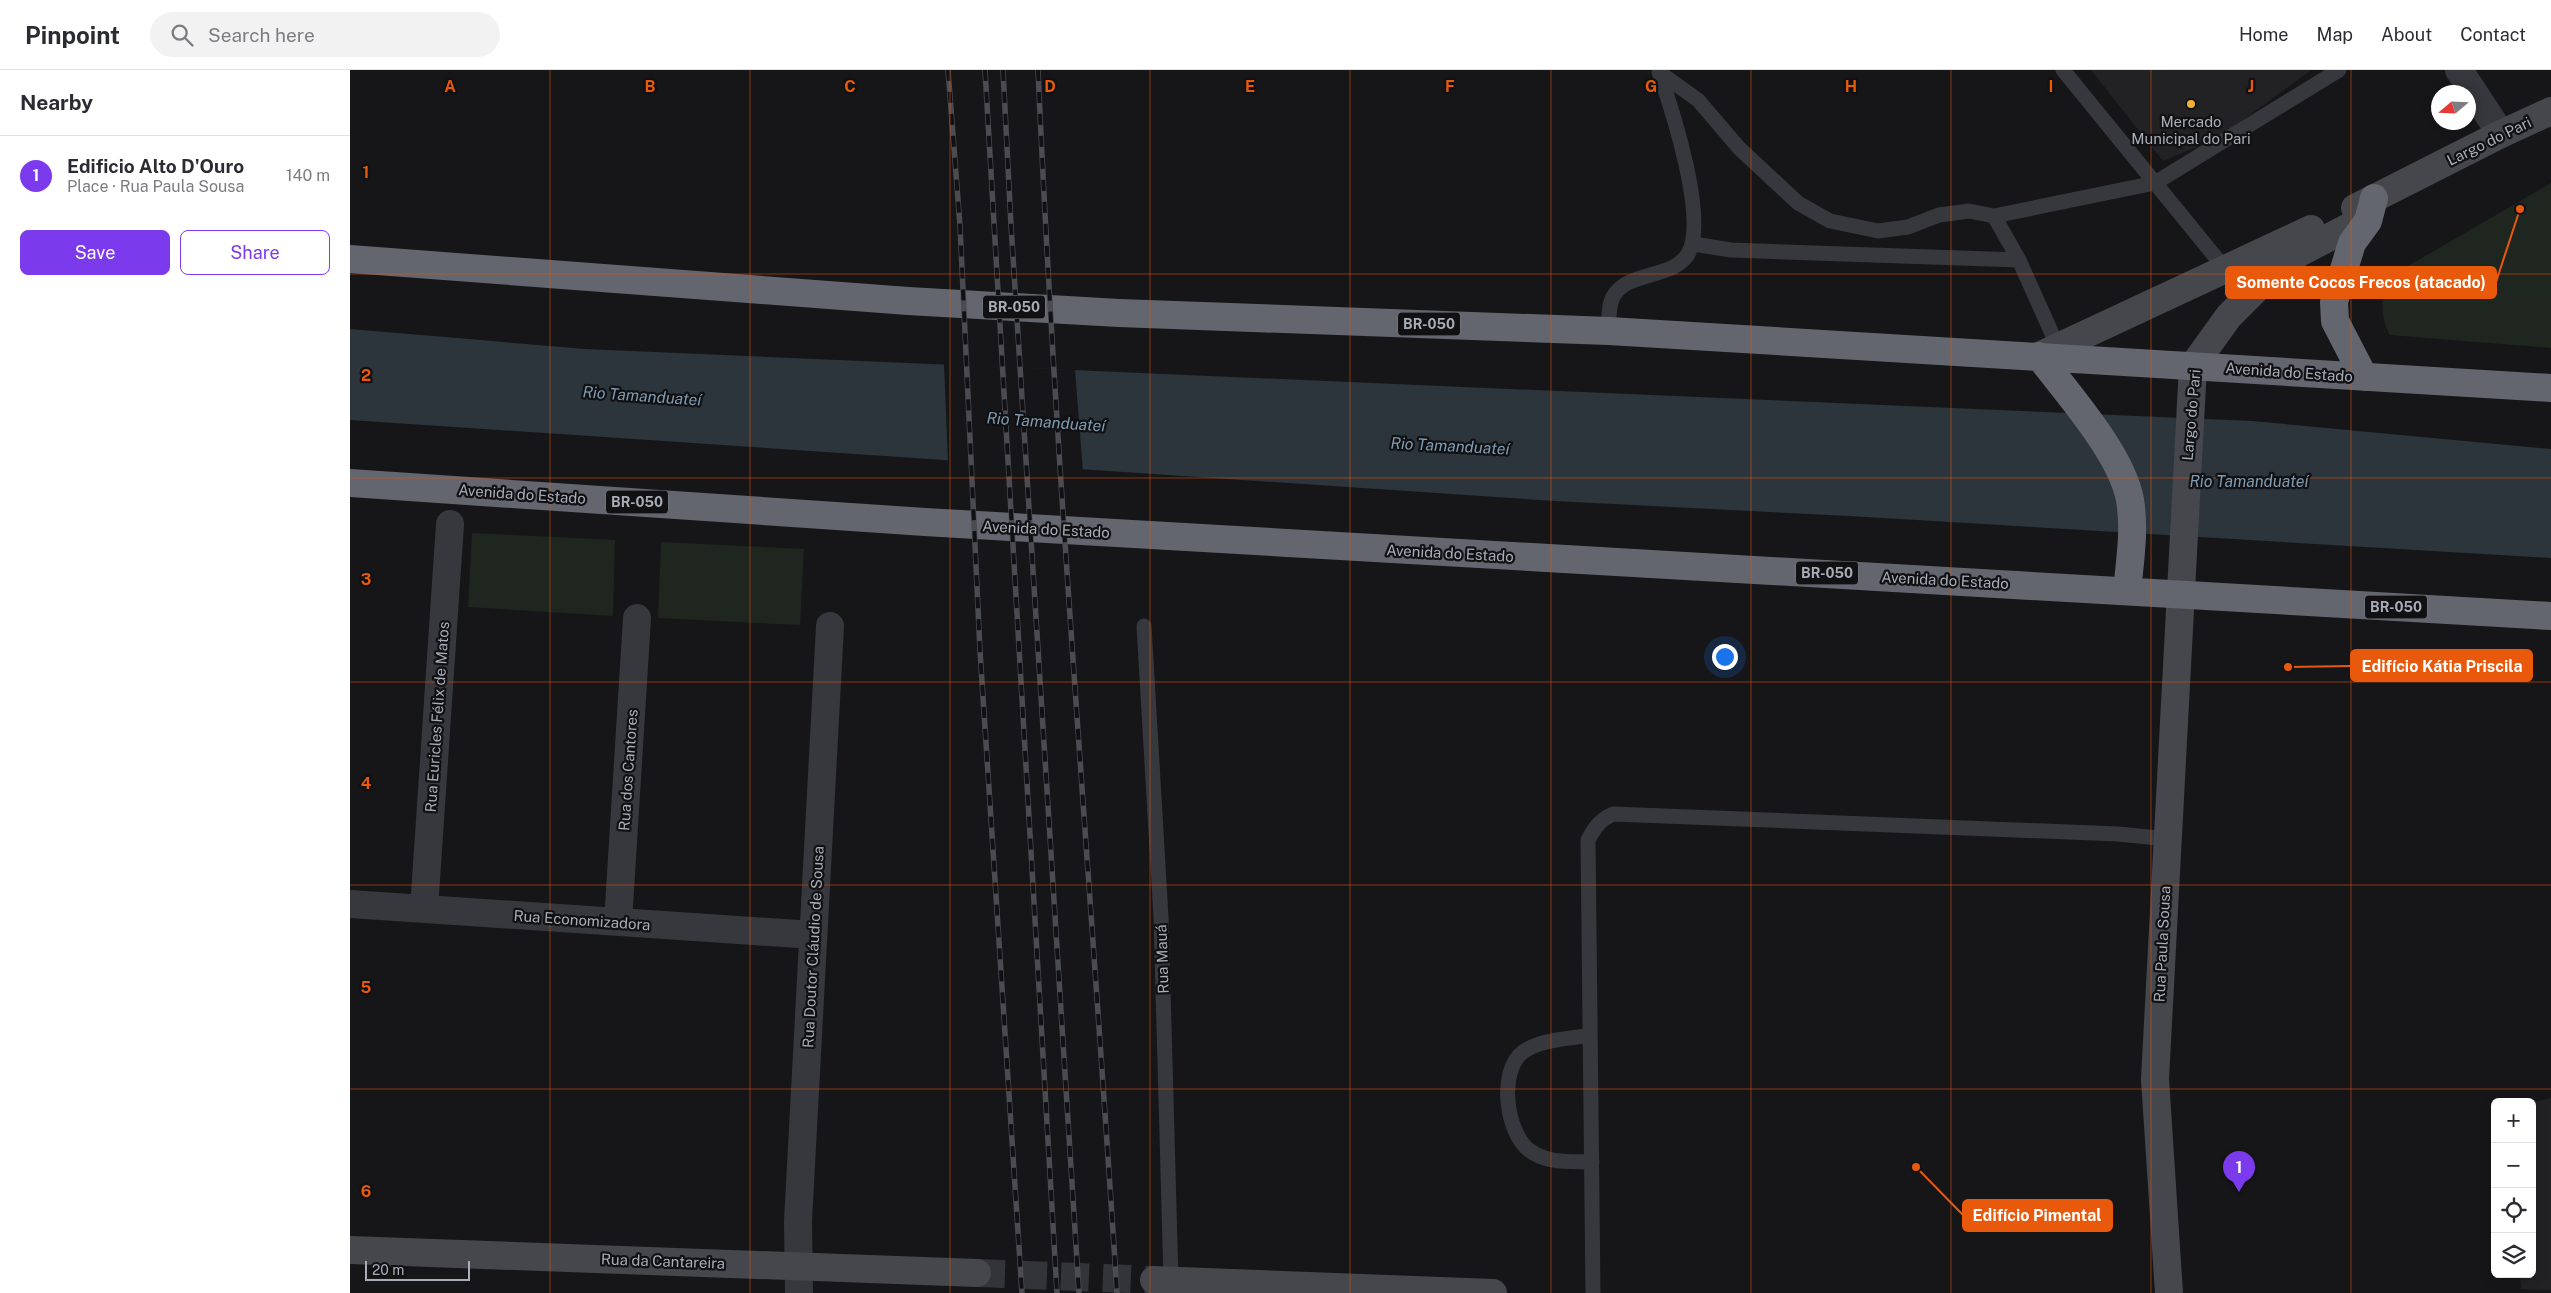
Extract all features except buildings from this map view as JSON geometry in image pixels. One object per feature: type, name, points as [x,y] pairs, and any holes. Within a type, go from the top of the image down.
[{"type":"highway","points":[[2364,377],[2336,321],[2334,302],[2352,243],[2368,221],[2374,198]]},
{"type":"highway","name":"Avenida do Estado","points":[[350,259],[975,305],[1119,313],[1609,331],[2048,352],[2193,366],[2551,388]]},
{"type":"highway","points":[[2048,352],[2065,390],[2097,433],[2123,479],[2130,498],[2133,527],[2129,578]]},
{"type":"highway","name":"Avenida do Estado","points":[[350,483],[925,522],[2129,578],[2180,594],[2551,616]]},
{"type":"street","points":[[2459,70],[2501,134]]},
{"type":"street","name":"Largo do Pari","points":[[2048,352],[2226,270],[2551,111]]},
{"type":"street","name":"Largo do Pari","points":[[2180,594],[2193,366],[2229,316],[2255,290],[2298,253],[2351,226],[2374,198]]},
{"type":"street","name":"Rua Euricles Félix de Matos","points":[[424,909],[450,524]]},
{"type":"street","name":"Rua Paula Sousa","points":[[2169,1293],[2155,1079],[2180,594]]},
{"type":"street","name":"Rua dos Cantores","points":[[618,922],[637,618]]},
{"type":"street","name":"Rua Doutor Cláudio de Sousa","points":[[799,1280],[798,1221],[830,626]]},
{"type":"street","name":"Rua Economizadora","points":[[350,904],[813,935]]},
{"type":"street","name":"Rua da Cantareira","points":[[350,1250],[799,1280],[977,1273]]},
{"type":"street","points":[[1166,1284],[1493,1293]]},
{"type":"lane","points":[[2063,70],[2226,270]]},
{"type":"lane","points":[[1659,72],[1698,100],[1739,148],[1798,203],[1830,221],[1878,231],[1908,227],[1939,215],[1969,211],[1994,216],[2155,183],[2339,70]]},
{"type":"lane","points":[[1609,331],[1613,297],[1620,288],[1672,268],[1687,255],[1692,244],[1694,220],[1691,196],[1674,116],[1659,72]]},
{"type":"lane","points":[[1994,216],[2018,260],[2048,352]]},
{"type":"lane","points":[[1692,244],[1740,250],[2018,260]]},
{"type":"lane","name":"Rua Mauá","points":[[1144,626],[1161,917],[1166,1284]]},
{"type":"lane","points":[[1593,1293],[1588,840],[1602,818],[1613,814],[2118,834],[2168,839]]},
{"type":"lane","points":[[1590,1035],[1543,1044],[1522,1053],[1511,1069],[1507,1091],[1510,1120],[1516,1136],[1529,1150],[1548,1160],[1592,1162]]},
{"type":"shaded area","name":"Mercado Municipal do Pari","points":[[2091,70],[2311,70],[2220,137],[2163,161]]},
{"type":"shaded area","points":[[2551,183],[2551,348],[2390,335],[2382,306],[2384,290],[2389,277]]},
{"type":"shaded area","points":[[472,533],[615,540],[613,616],[468,607]]},
{"type":"shaded area","points":[[661,542],[804,549],[800,625],[658,618]]},
{"type":"shaded area","points":[[2551,1098],[2551,1290],[2521,1289],[2520,1278],[2536,1278],[2536,1101]]},
{"type":"water","name":"Rio Tamanduateí","points":[[350,329],[585,349],[2252,421],[2551,449],[2551,558],[1849,516],[1555,501],[350,420]]},
{"type":"pier","points":[[944,364],[1075,370],[1083,472],[948,463]]},
{"type":"tunnel","points":[[977,1273],[1154,1280]]},
{"type":"railway","points":[[948,70],[960,226],[980,651],[1022,1293]]},
{"type":"railway","points":[[985,70],[1057,1293]]},
{"type":"railway","points":[[1003,70],[1011,225],[1079,1293]]},
{"type":"railway","points":[[1038,70],[1054,376],[1117,1293]]},
{"type":"place","name":"Mercado Municipal do Pari","points":[[2191,104]]},
{"type":"place","name":"Somente Cocos Frecos (atacado)","points":[[2520,209]]},
{"type":"place","name":"Edifício Kátia Priscila","points":[[2288,667]]},
{"type":"place","name":"Edifício Pimental","points":[[1916,1167]]},
{"type":"place","name":"Edificio Alto D'Ouro","points":[[2239,1192]]}]
